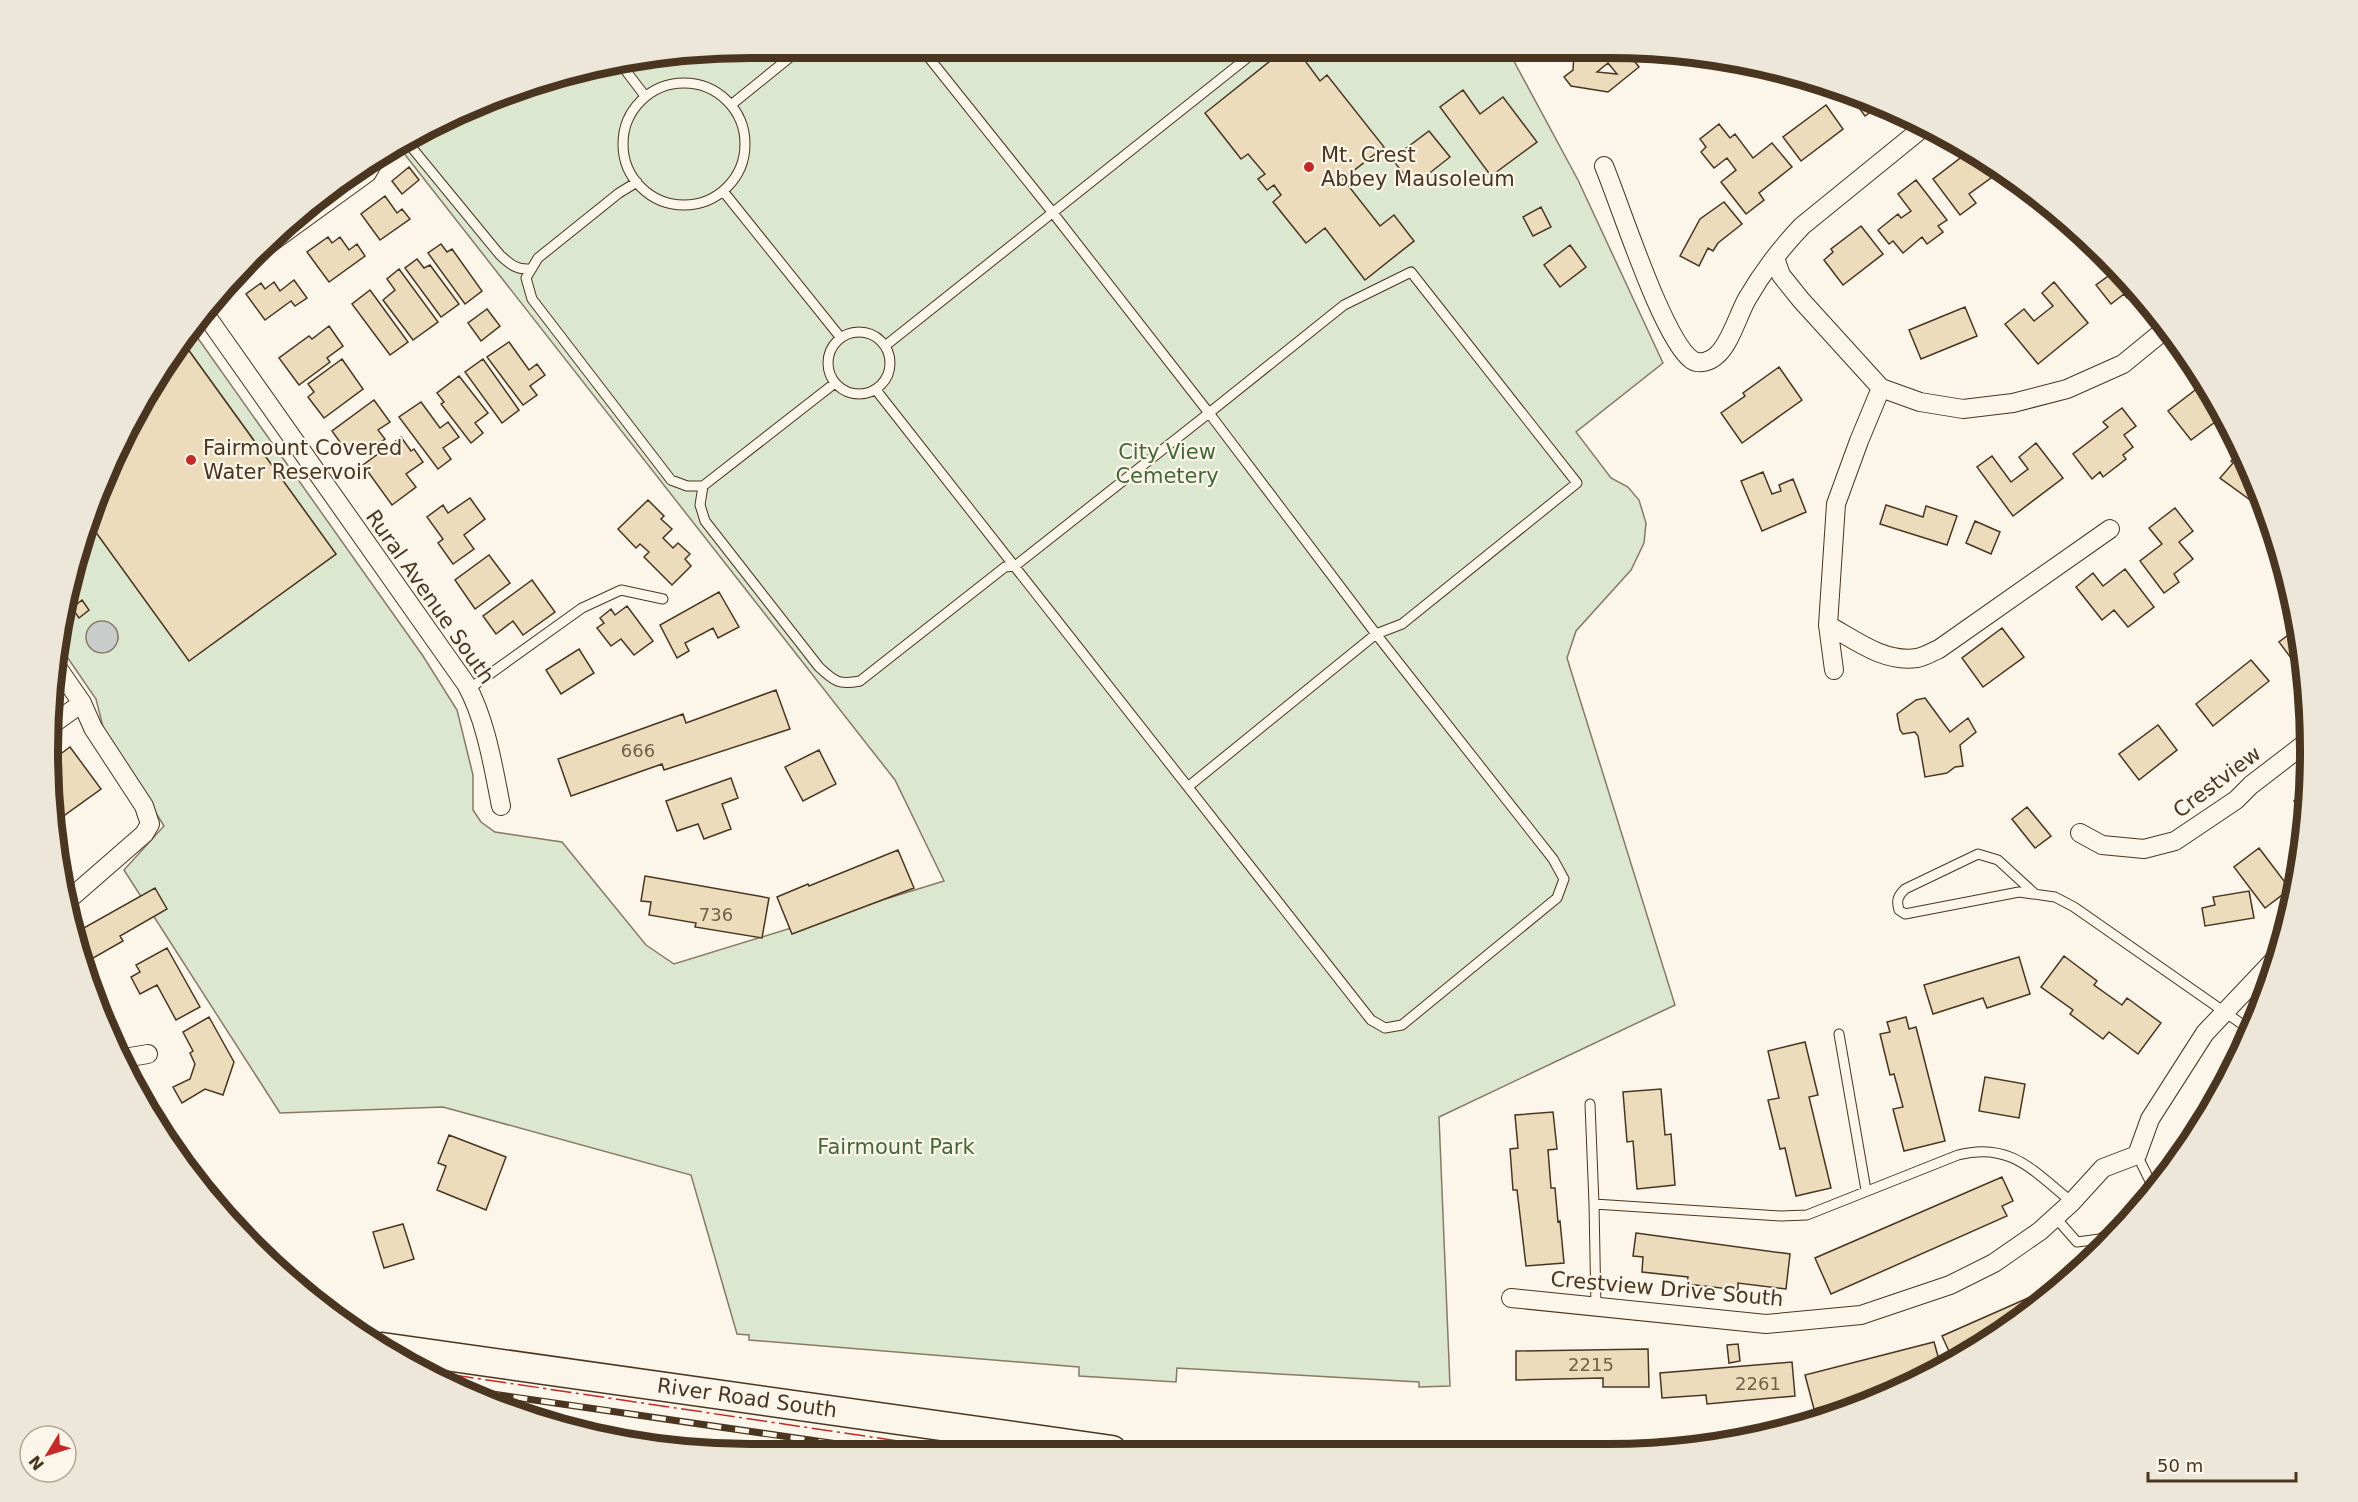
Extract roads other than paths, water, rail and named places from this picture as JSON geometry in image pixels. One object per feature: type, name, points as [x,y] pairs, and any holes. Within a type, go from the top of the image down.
[{"type":"main road","name":"River Road South","points":[[403,1350],[1069,1444]]},
{"type":"street","points":[[1604,166],[1659,306],[1678,344],[1694,360],[1703,362],[1722,350],[1752,291],[1775,258],[1802,226],[1918,133]]},
{"type":"street","points":[[1775,258],[1781,275],[1801,300],[1881,388],[1920,402],[1963,409],[2013,403],[2067,388],[2123,364],[2160,334]]},
{"type":"street","name":"Rural Avenue South","points":[[209,320],[469,689],[481,719],[501,807]]},
{"type":"street","points":[[1834,670],[1828,625],[1836,504],[1881,388]]},
{"type":"street","points":[[1828,625],[1872,650],[1895,658],[1918,658],[1939,649],[2110,529]]},
{"type":"street","points":[[63,676],[82,703],[93,728],[144,806],[150,824],[144,834],[74,895]]},
{"type":"street","points":[[59,719],[82,703]]},
{"type":"street","name":"Crestview","points":[[2080,832],[2102,845],[2144,849],[2175,841],[2236,800],[2251,785],[2300,747]]},
{"type":"street","points":[[2137,1155],[2150,1119],[2205,1033],[2264,970]]},
{"type":"street","points":[[130,1057],[148,1053]]},
{"type":"street","name":"Crestview Drive South","points":[[1511,1298],[1766,1324],[1861,1315],[1950,1285],[1994,1263],[2040,1231],[2072,1202],[2103,1168],[2111,1163],[2137,1155]]},
{"type":"lane","points":[[731,105],[788,59]]},
{"type":"lane","points":[[876,390],[1371,1020],[1385,1028],[1402,1025],[1557,898],[1564,879],[1553,859],[1376,634],[1209,413],[930,59]]},
{"type":"lane","points":[[1236,59],[1239,64]]},
{"type":"lane","points":[[885,346],[1246,59]]},
{"type":"lane","points":[[626,70],[645,96]]},
{"type":"lane","points":[[680,83],[699,85],[717,92],[731,105],[741,121],[745,140],[743,159],[735,176],[723,191],[706,201],[688,205],[669,203],[651,195],[637,182],[627,166],[623,147],[625,128],[633,110],[645,96],[662,87],[680,83]]},
{"type":"lane","points":[[412,147],[500,255],[511,266],[520,270],[530,269]]},
{"type":"lane","points":[[637,182],[619,193],[538,258],[526,278],[531,299],[671,480],[687,486],[703,486],[835,383]]},
{"type":"lane","points":[[723,191],[841,338]]},
{"type":"lane","points":[[703,486],[700,504],[705,521],[819,667],[831,679],[844,684],[860,681],[1005,567],[1015,566],[1344,305],[1411,272],[1577,483],[1402,624],[1376,634],[1188,786]]},
{"type":"lane","points":[[860,332],[879,339],[885,346],[889,355],[889,374],[876,390],[866,394],[855,394],[845,391],[835,383],[828,366],[829,355],[841,338],[860,332]]},
{"type":"lane","points":[[469,689],[582,608],[621,590],[663,599]]},
{"type":"lane","points":[[2034,893],[1998,860],[1978,854],[1905,889],[1896,902],[1899,910],[1905,914],[2019,892],[2055,897],[2074,907],[2243,1024]]},
{"type":"lane","points":[[1839,1035],[1866,1190]]},
{"type":"lane","points":[[1590,1104],[1596,1308]]},
{"type":"lane","points":[[1594,1204],[1807,1215],[1866,1190],[1976,1150],[1994,1150],[2015,1157],[2072,1202]]},
{"type":"lane","points":[[2137,1155],[2150,1181]]},
{"type":"lane","points":[[2055,1217],[2077,1242],[2099,1239]]},
{"type":"railway","points":[[495,1394],[838,1444]]},
{"type":"place","name":"Mt. Crest Abbey Mausoleum","points":[[1309,167]]},
{"type":"place","name":"Fairmount Covered Water Reservoir","points":[[191,460]]},
{"type":"park label","name":"City View Cemetery","points":[[1167,464]]},
{"type":"park label","name":"Fairmount Park","points":[[896,1147]]}]
